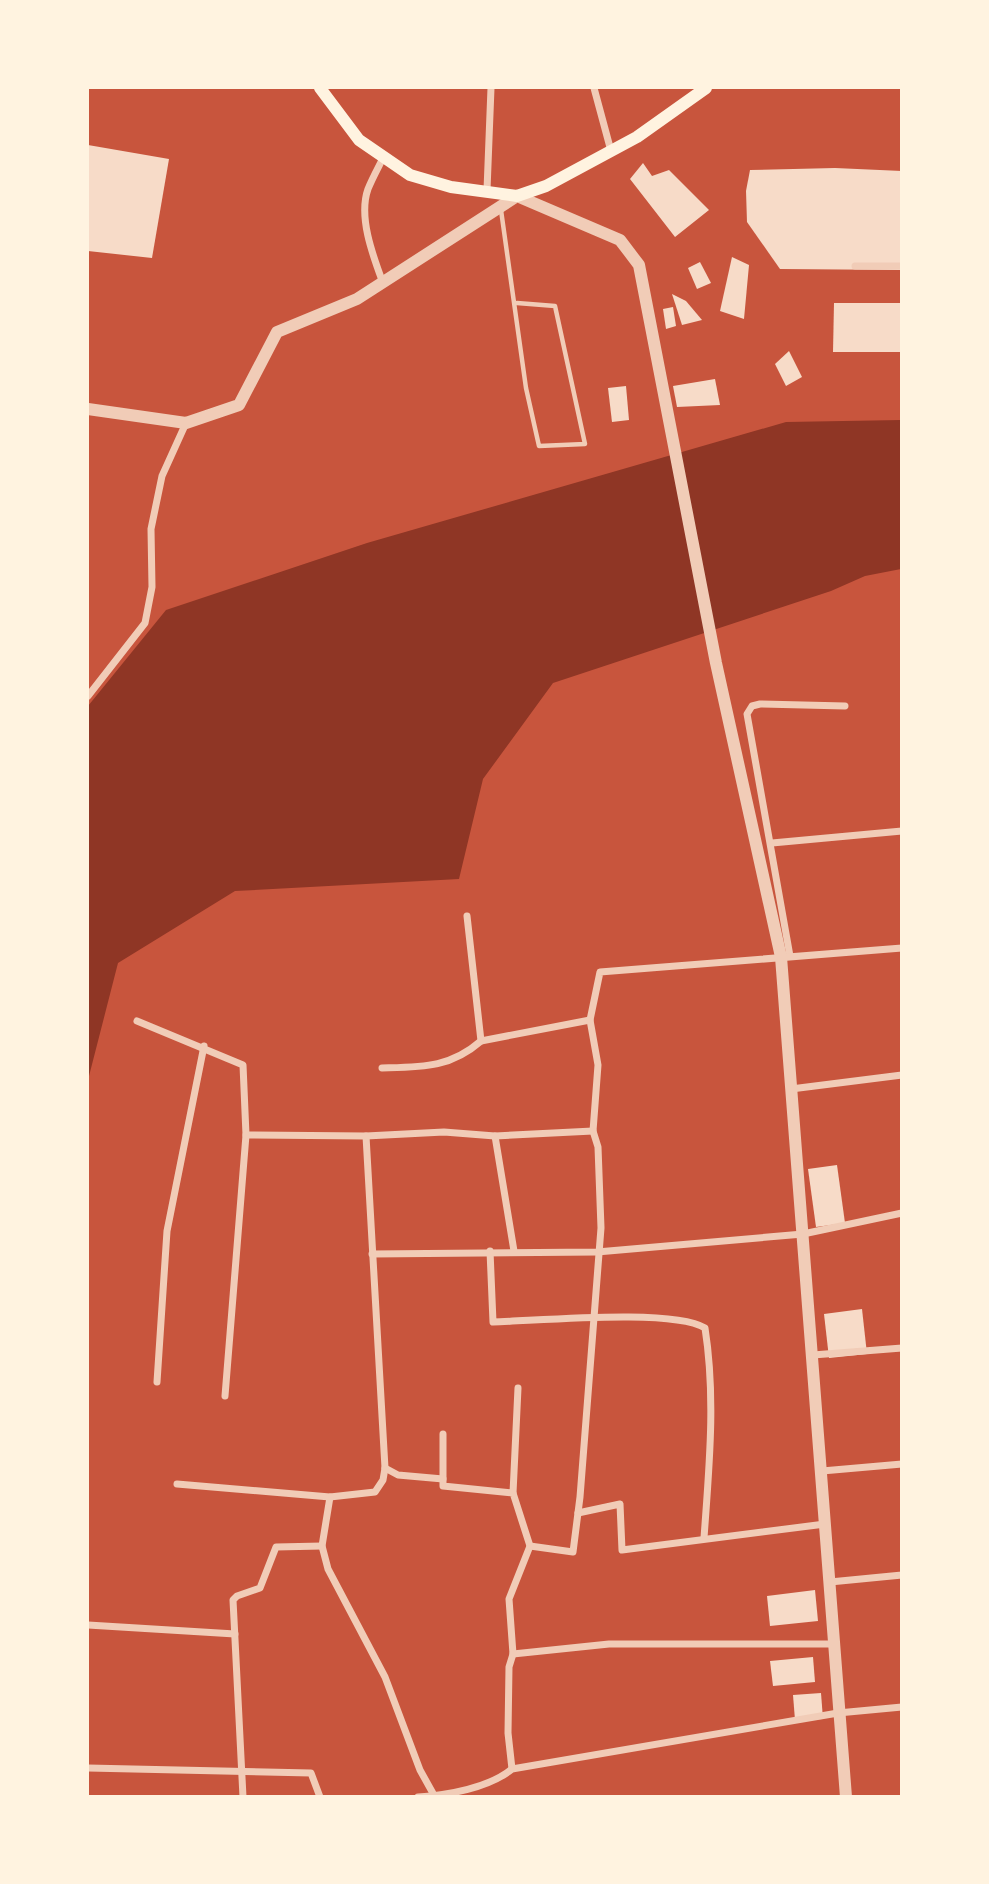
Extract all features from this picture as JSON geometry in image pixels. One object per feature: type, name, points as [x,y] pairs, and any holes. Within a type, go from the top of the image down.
[{"type":"main road","points":[[320,88],[359,140],[410,175],[451,187],[517,196],[546,186],[637,137],[706,88]]},
{"type":"street","points":[[487,190],[491,88]]},
{"type":"street","points":[[594,88],[611,151]]},
{"type":"street","points":[[383,158],[367,192],[366,214],[371,250],[383,283]]},
{"type":"street","points":[[88,409],[186,423],[239,405],[277,332],[357,299],[517,196],[620,240],[639,265],[716,663],[785,957]]},
{"type":"street","points":[[855,266],[901,266]]},
{"type":"street","points":[[88,696],[145,623],[152,587],[151,529],[162,476],[186,423]]},
{"type":"street","points":[[845,706],[760,704],[752,706],[747,714],[772,843],[785,957],[791,1089],[846,1797]]},
{"type":"street","points":[[772,843],[901,831]]},
{"type":"street","points":[[467,916],[481,1041]]},
{"type":"street","points":[[530,1546],[573,1552],[578,1513],[600,1215],[598,1147],[593,1131],[598,1065],[590,1020],[600,972],[901,948]]},
{"type":"street","points":[[382,1068],[420,1067],[454,1061],[481,1041],[590,1020]]},
{"type":"street","points":[[137,1021],[204,1046],[245,1068],[246,1135],[225,1395]]},
{"type":"street","points":[[157,1382],[167,1231],[204,1046]]},
{"type":"street","points":[[791,1089],[901,1075]]},
{"type":"street","points":[[246,1135],[366,1136],[444,1132],[495,1136],[593,1131]]},
{"type":"street","points":[[177,1484],[330,1497],[375,1492],[383,1480],[385,1468],[366,1136]]},
{"type":"street","points":[[495,1136],[514,1251]]},
{"type":"street","points":[[372,1254],[597,1252],[803,1234],[901,1213]]},
{"type":"street","points":[[490,1251],[493,1322],[594,1318],[678,1319],[705,1328],[710,1361],[711,1448],[704,1538]]},
{"type":"street","points":[[813,1355],[901,1348]]},
{"type":"street","points":[[512,1769],[508,1733],[509,1667],[513,1654],[509,1599],[530,1546],[513,1493],[518,1388]]},
{"type":"street","points":[[443,1434],[443,1486],[513,1493]]},
{"type":"street","points":[[822,1471],[901,1464]]},
{"type":"street","points":[[385,1468],[398,1475],[443,1479]]},
{"type":"street","points":[[330,1497],[322,1546],[332,1579],[385,1677],[420,1770],[435,1796]]},
{"type":"street","points":[[578,1513],[620,1504],[622,1550],[825,1524]]},
{"type":"street","points":[[243,1797],[233,1600],[260,1588],[274,1549],[279,1546],[322,1546]]},
{"type":"street","points":[[830,1582],[901,1575]]},
{"type":"street","points":[[88,1625],[235,1634]]},
{"type":"street","points":[[513,1654],[609,1644],[834,1644]]},
{"type":"street","points":[[418,1797],[435,1796],[500,1779],[512,1769],[840,1714],[901,1707]]},
{"type":"street","points":[[88,1768],[311,1773],[320,1797]]},
{"type":"lane","points":[[501,206],[517,303],[526,388],[539,446],[585,444],[555,306],[517,303]]},
{"type":"shaded area","points":[[901,420],[901,569],[865,576],[831,591],[553,683],[483,779],[459,879],[235,891],[118,963],[88,1080],[88,706],[166,610],[367,543],[786,422]]},
{"type":"building","points":[[88,145],[169,159],[152,258],[88,251]]},
{"type":"building","points":[[643,163],[652,176],[669,170],[709,210],[675,237],[630,179]]},
{"type":"building","points":[[835,168],[902,171],[902,270],[780,269],[747,222],[746,191],[750,170]]},
{"type":"building","points":[[732,257],[749,265],[744,319],[720,311]]},
{"type":"building","points":[[700,262],[711,283],[697,289],[688,268]]},
{"type":"building","points":[[672,294],[686,301],[702,320],[682,325]]},
{"type":"building","points":[[834,303],[902,303],[902,352],[833,352]]},
{"type":"building","points":[[673,307],[676,326],[666,329],[663,309]]},
{"type":"building","points":[[789,351],[802,377],[786,386],[775,364]]},
{"type":"building","points":[[715,379],[720,405],[677,407],[673,386]]},
{"type":"building","points":[[626,386],[629,420],[612,422],[608,388]]},
{"type":"building","points":[[837,1165],[845,1223],[816,1227],[808,1169]]},
{"type":"building","points":[[862,1309],[867,1354],[829,1358],[824,1314]]},
{"type":"building","points":[[815,1590],[818,1621],[770,1626],[767,1596]]},
{"type":"building","points":[[813,1657],[815,1682],[773,1686],[770,1661]]},
{"type":"building","points":[[821,1693],[823,1719],[795,1720],[793,1695]]}]
